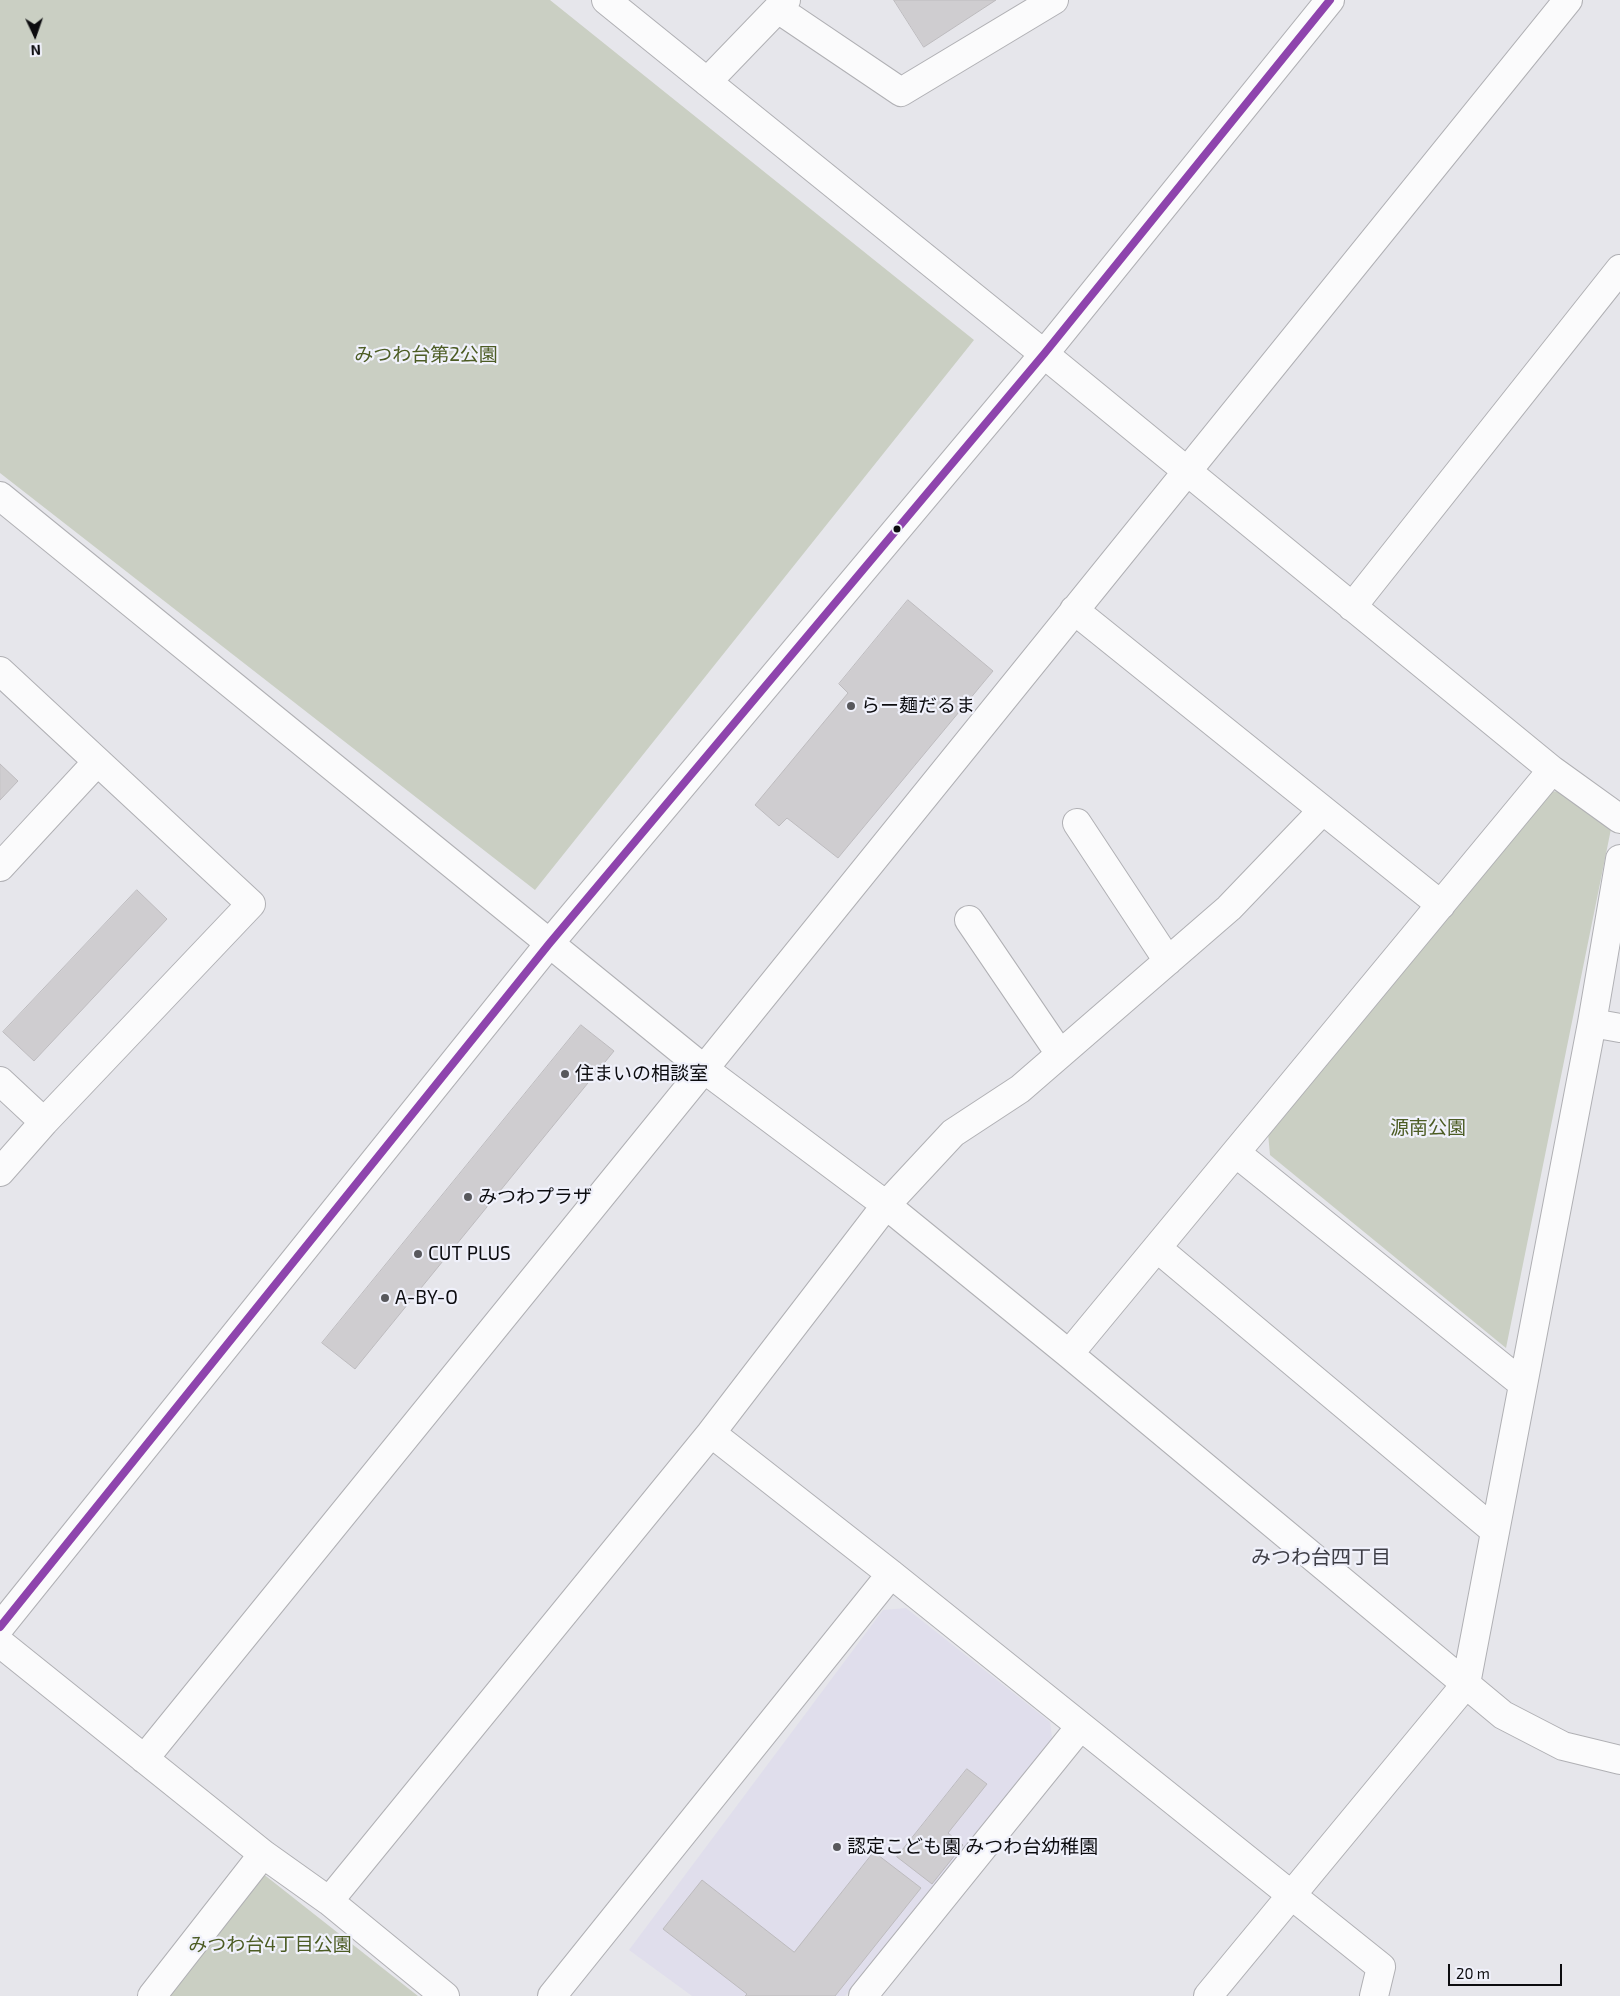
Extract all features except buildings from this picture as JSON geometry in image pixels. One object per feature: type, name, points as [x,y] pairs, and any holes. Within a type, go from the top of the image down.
[{"type":"street","points":[[606,0],[1044,354],[1552,770],[1620,819]]},
{"type":"street","points":[[707,82],[782,4],[902,92],[1054,0]]},
{"type":"street","points":[[0,1627],[549,944],[1044,354],[1330,0]]},
{"type":"street","points":[[144,1758],[1568,0]]},
{"type":"street","points":[[1352,607],[1620,270]]},
{"type":"street","points":[[0,496],[704,1069],[886,1205],[1069,1354],[1503,1715],[1563,1746],[1620,1760]]},
{"type":"street","points":[[1074,610],[1441,905]]},
{"type":"street","points":[[0,671],[251,904],[44,1122],[0,1172]]},
{"type":"street","points":[[0,867],[97,762]]},
{"type":"street","points":[[1069,1354],[1552,770]]},
{"type":"street","points":[[330,1901],[711,1432],[886,1205],[954,1133],[1020,1089],[1228,908],[1323,810]]},
{"type":"street","points":[[1077,822],[1168,961]]},
{"type":"street","points":[[1208,1996],[1466,1684],[1592,1023],[1620,860]]},
{"type":"street","points":[[969,920],[1060,1054]]},
{"type":"street","points":[[1592,1023],[1620,1028]]},
{"type":"street","points":[[0,1081],[44,1122]]},
{"type":"street","points":[[1236,1153],[1523,1384]]},
{"type":"street","points":[[1157,1248],[1495,1531]]},
{"type":"street","points":[[711,1432],[1292,1894],[1381,1967],[1374,1996]]},
{"type":"street","points":[[552,1996],[891,1574]]},
{"type":"street","points":[[0,1643],[264,1854],[330,1901],[445,1996]]},
{"type":"street","points":[[863,1996],[1080,1727]]},
{"type":"street","points":[[152,1996],[264,1854]]},
{"type":"shaded area","name":"認定こども園 みつわ台幼稚園","points":[[906,1608],[1050,1722],[1053,1745],[845,1996],[692,1996],[629,1950],[883,1610]]},
{"type":"green space","name":"みつわ台第2公園","points":[[0,0],[550,0],[974,340],[535,890],[0,473]]},
{"type":"green space","name":"源南公園","points":[[1563,791],[1612,824],[1506,1348],[1270,1155],[1268,1133],[1545,792]]},
{"type":"green space","name":"みつわ台4丁目公園","points":[[262,1873],[418,1996],[163,1996]]},
{"type":"transit line","points":[[0,1627],[549,944],[1044,354],[1330,0]]},
{"type":"place","name":"らー麺だるま","points":[[851,706]]},
{"type":"place","name":"住まいの相談室","points":[[565,1074]]},
{"type":"place","name":"みつわプラザ","points":[[468,1197]]},
{"type":"place","name":"CUT PLUS","points":[[418,1254]]},
{"type":"place","name":"A-BY-O","points":[[385,1298]]},
{"type":"place","name":"認定こども園 みつわ台幼稚園","points":[[837,1847]]},
{"type":"district","name":"みつわ台四丁目","points":[[1321,1557]]}]
